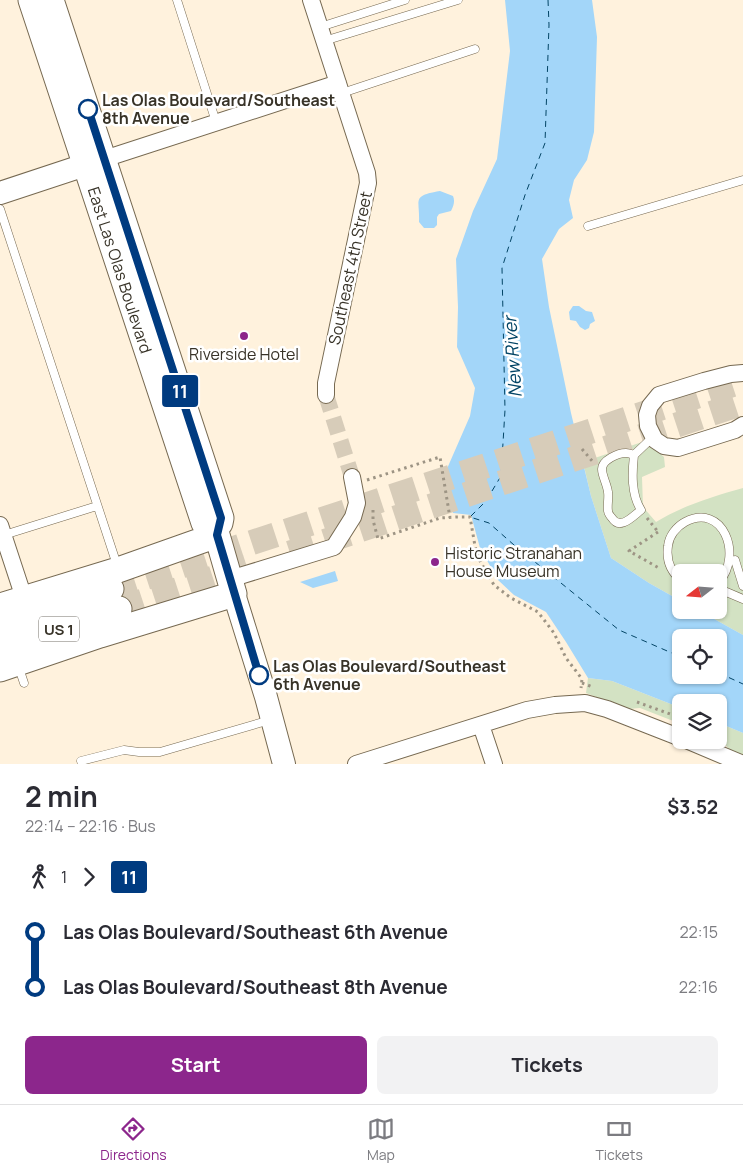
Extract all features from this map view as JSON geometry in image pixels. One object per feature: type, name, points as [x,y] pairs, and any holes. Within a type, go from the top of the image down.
[{"type":"main road","name":"East Las Olas Boulevard","points":[[31,0],[94,162],[221,518],[217,535],[266,697],[284,764]]},
{"type":"main road","name":"East Las Olas Boulevard","points":[[52,0],[94,162]]},
{"type":"main road","points":[[0,193],[94,162]]},
{"type":"main road","points":[[0,606],[24,598],[116,589],[217,535]]},
{"type":"main road","points":[[10,666],[109,632],[232,586]]},
{"type":"main road","name":"US 1","points":[[0,626],[116,589]]},
{"type":"main road","name":"US 1","points":[[10,666],[116,589]]},
{"type":"street","name":"Southeast 4th Street","points":[[311,0],[367,173],[368,183],[326,384],[326,394]]},
{"type":"street","points":[[94,162],[216,122],[340,88]]},
{"type":"street","points":[[743,373],[704,381],[659,395],[650,406],[647,415],[648,426],[655,440],[664,446],[678,448],[735,430],[743,425]]},
{"type":"street","points":[[232,586],[334,546],[353,517],[365,504],[359,479]]},
{"type":"street","points":[[2,530],[24,598]]},
{"type":"street","points":[[356,764],[527,710],[555,705],[585,703],[672,735]]},
{"type":"street","points":[[481,725],[494,764]]},
{"type":"street","points":[[707,749],[743,764]]},
{"type":"lane","points":[[177,0],[216,122]]},
{"type":"lane","points":[[322,34],[405,0]]},
{"type":"lane","points":[[322,34],[458,0]]},
{"type":"lane","points":[[340,88],[475,50]]},
{"type":"lane","points":[[588,226],[743,180]]},
{"type":"lane","points":[[0,209],[97,506],[116,589]]},
{"type":"lane","points":[[634,455],[626,453],[607,460],[603,464],[602,470],[608,492],[608,511],[614,522],[619,524],[626,522],[641,510],[635,496],[632,480],[634,455],[653,436]]},
{"type":"lane","points":[[2,530],[97,506]]},
{"type":"lane","points":[[672,570],[669,565],[667,551],[668,543],[673,533],[680,524],[690,519],[702,518],[713,520],[723,525],[731,534],[736,556],[733,568],[728,574]]},
{"type":"lane","points":[[735,560],[743,586]]},
{"type":"lane","points":[[728,593],[743,600]]},
{"type":"lane","points":[[81,761],[124,750],[160,752],[272,720]]},
{"type":"path","points":[[359,479],[440,457],[450,518]]},
{"type":"path","points":[[365,504],[373,520],[378,539],[440,518],[470,518],[480,561],[494,585],[511,598],[538,612],[554,633],[566,658],[582,679],[581,688]]},
{"type":"path","points":[[641,510],[658,532],[667,551]]},
{"type":"path","points":[[658,532],[629,551],[664,571]]},
{"type":"green space","points":[[645,441],[664,457],[665,467],[642,477],[643,507],[656,522],[687,506],[743,488],[743,635],[714,619],[728,619],[728,564],[672,564],[672,596],[611,558],[591,496],[583,462]]},
{"type":"green space","points":[[588,678],[612,681],[672,704],[672,720],[640,708],[628,709],[586,693]]},
{"type":"green space","points":[[727,726],[743,733],[743,755],[727,747]]},
{"type":"water","name":"New River","points":[[505,0],[592,0],[597,37],[594,132],[587,160],[574,180],[569,200],[573,218],[559,229],[542,259],[549,307],[571,413],[591,496],[611,558],[672,596],[672,619],[714,619],[743,635],[743,733],[727,726],[727,694],[672,694],[672,704],[612,681],[588,678],[546,612],[514,595],[498,580],[480,548],[471,515],[453,513],[446,471],[470,416],[475,388],[457,347],[456,259],[473,211],[497,159],[510,51]]},
{"type":"water","points":[[440,191],[453,196],[452,209],[451,211],[439,214],[437,225],[434,228],[424,228],[419,222],[419,200],[425,195]]},
{"type":"water","points":[[573,306],[579,306],[586,311],[592,312],[595,321],[590,324],[589,328],[585,330],[576,321],[570,320],[569,312]]},
{"type":"water","points":[[335,571],[338,581],[313,588],[300,582]]},
{"type":"ferry route","points":[[548,0],[549,25],[545,143],[525,195],[502,268],[505,410],[501,476],[486,501],[470,517],[489,523],[619,630],[672,653]]},
{"type":"ferry route","points":[[727,677],[743,684]]},
{"type":"tunnel","points":[[111,589],[743,381]]},
{"type":"tunnel","points":[[326,395],[352,477]]},
{"type":"tunnel","points":[[290,553],[743,403]]},
{"type":"tunnel","points":[[119,609],[247,567]]},
{"type":"bus line","name":"11","points":[[88,109],[221,518],[217,535],[259,675]]},
{"type":"place","name":"Las Olas Boulevard/Southeast 8th Avenue","points":[[88,109]]},
{"type":"place","name":"Riverside Hotel","points":[[244,336]]},
{"type":"place","name":"Historic Stranahan House Museum","points":[[435,562]]},
{"type":"place","name":"Las Olas Boulevard/Southeast 6th Avenue","points":[[259,675]]}]
